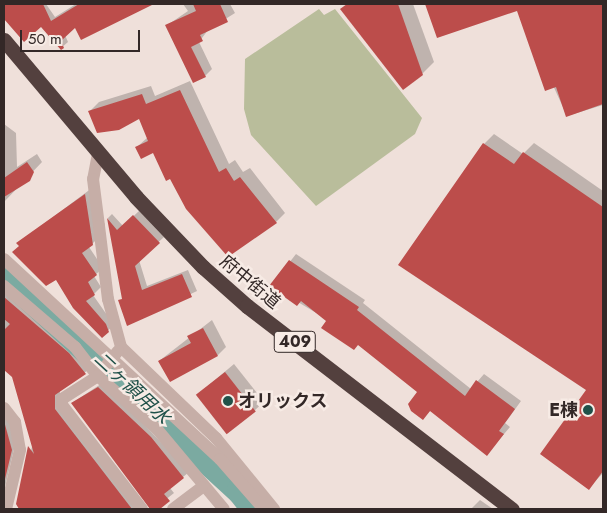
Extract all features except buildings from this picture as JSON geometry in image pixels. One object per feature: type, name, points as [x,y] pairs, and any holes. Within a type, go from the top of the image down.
[{"type":"highway","name":"府中街道","points":[[4,40],[98,154],[161,224],[247,306],[512,509]]},
{"type":"street","points":[[98,154],[93,179],[115,355],[220,459],[264,509]]},
{"type":"street","points":[[4,259],[115,355],[216,438],[274,509]]},
{"type":"street","points":[[4,286],[75,347],[157,429],[202,487],[222,507]]},
{"type":"street","points":[[115,355],[100,373],[62,400],[62,405],[142,509]]},
{"type":"street","points":[[4,408],[16,422],[20,450],[6,509]]},
{"type":"street","points":[[173,509],[202,487]]},
{"type":"green space","points":[[319,9],[324,15],[335,9],[422,118],[415,134],[316,206],[251,135],[244,109],[245,59]]},
{"type":"waterway","name":"二ヶ領用水","points":[[4,273],[241,490],[256,509]]},
{"type":"place","name":"オリックス","points":[[228,401]]},
{"type":"place","name":"E棟","points":[[588,410]]}]
